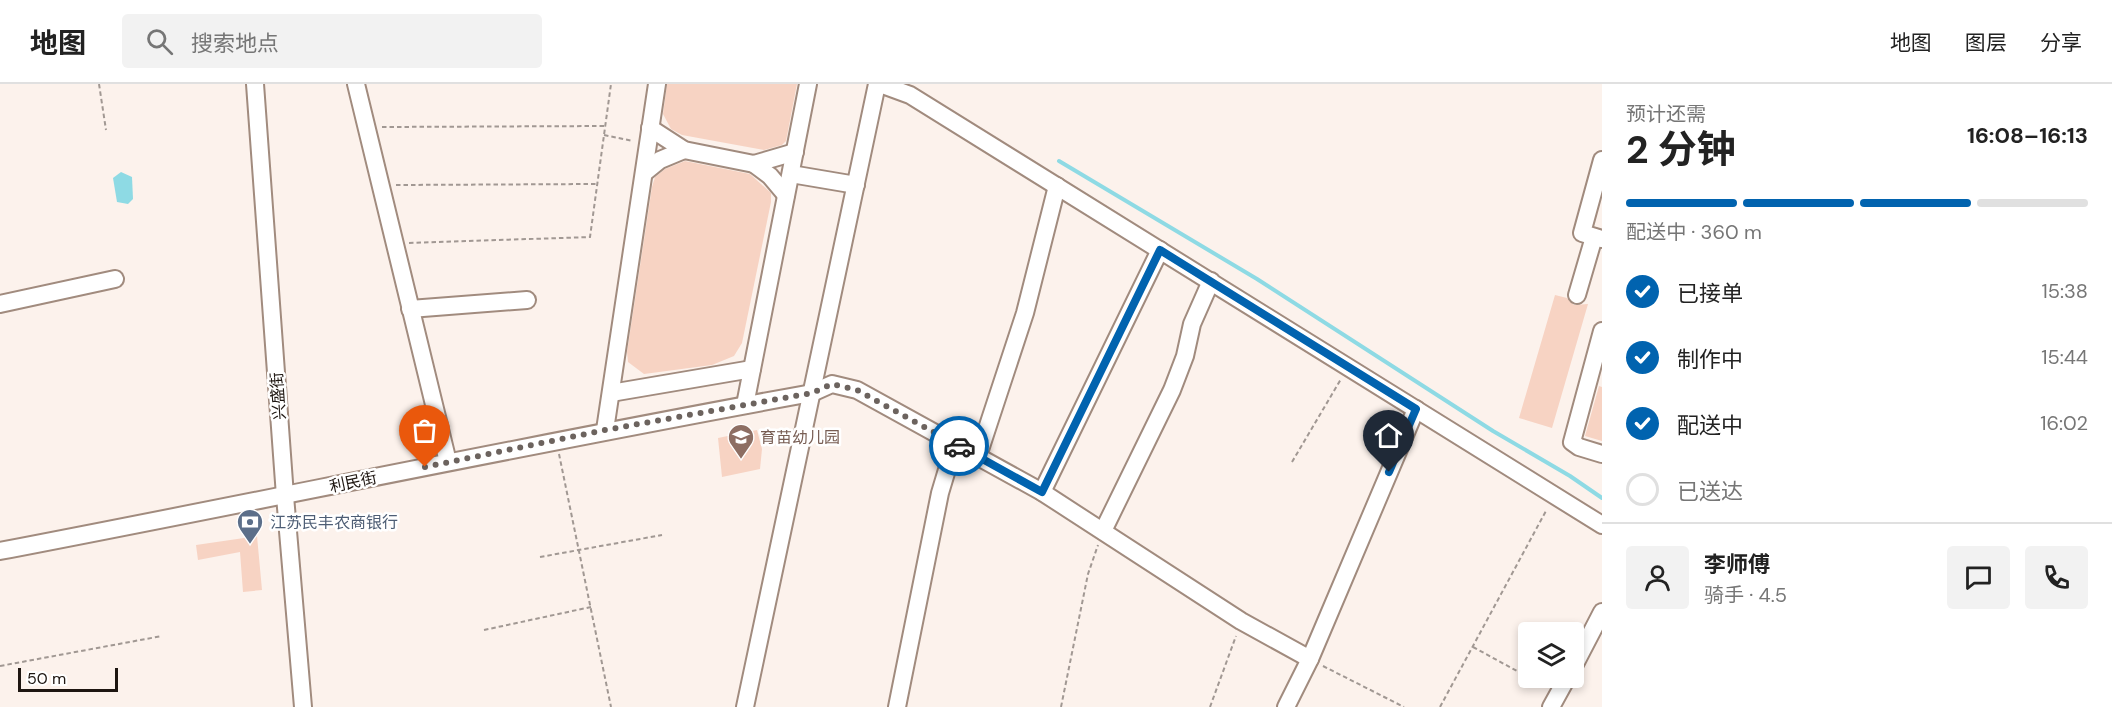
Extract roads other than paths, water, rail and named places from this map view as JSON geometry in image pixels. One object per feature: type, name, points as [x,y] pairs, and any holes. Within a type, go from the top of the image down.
[{"type":"street","name":"兴盛街","points":[[255,84],[303,707]]},
{"type":"street","points":[[356,84],[448,462]]},
{"type":"street","points":[[605,430],[657,84]]},
{"type":"street","points":[[745,405],[808,84]]},
{"type":"street","points":[[746,707],[879,84],[910,95],[1602,525]]},
{"type":"street","points":[[649,136],[684,150],[754,164],[795,152]]},
{"type":"street","points":[[644,173],[660,160],[684,150]]},
{"type":"street","points":[[1577,295],[1598,238],[1582,233],[1602,160]]},
{"type":"street","points":[[754,164],[770,176],[786,195]]},
{"type":"street","points":[[790,174],[856,185]]},
{"type":"street","points":[[978,456],[1025,313],[1057,186]]},
{"type":"street","points":[[1042,492],[1160,250]]},
{"type":"street","points":[[0,304],[115,279]]},
{"type":"street","points":[[1103,531],[1172,390],[1185,356],[1192,324],[1211,282]]},
{"type":"street","points":[[410,309],[527,300]]},
{"type":"street","points":[[1602,331],[1572,442],[1579,447],[1602,454]]},
{"type":"street","points":[[611,393],[752,369]]},
{"type":"street","name":"利民街","points":[[0,551],[285,496],[605,430],[812,393],[832,384],[857,390],[1042,492],[1241,621],[1310,659]]},
{"type":"street","points":[[1286,707],[1310,659],[1416,409]]},
{"type":"street","points":[[897,707],[940,493],[955,443]]},
{"type":"street","points":[[1584,647],[1602,612]]},
{"type":"street","points":[[1551,707],[1561,688]]},
{"type":"water","points":[[121,172],[132,177],[133,199],[128,204],[117,202],[113,178]]},
{"type":"waterway","points":[[1059,161],[1257,279],[1493,431],[1570,476],[1602,498]]},
{"type":"place","name":"育苗幼儿园","points":[[741,460]]},
{"type":"place","name":"江苏民丰农商银行","points":[[250,545]]}]
